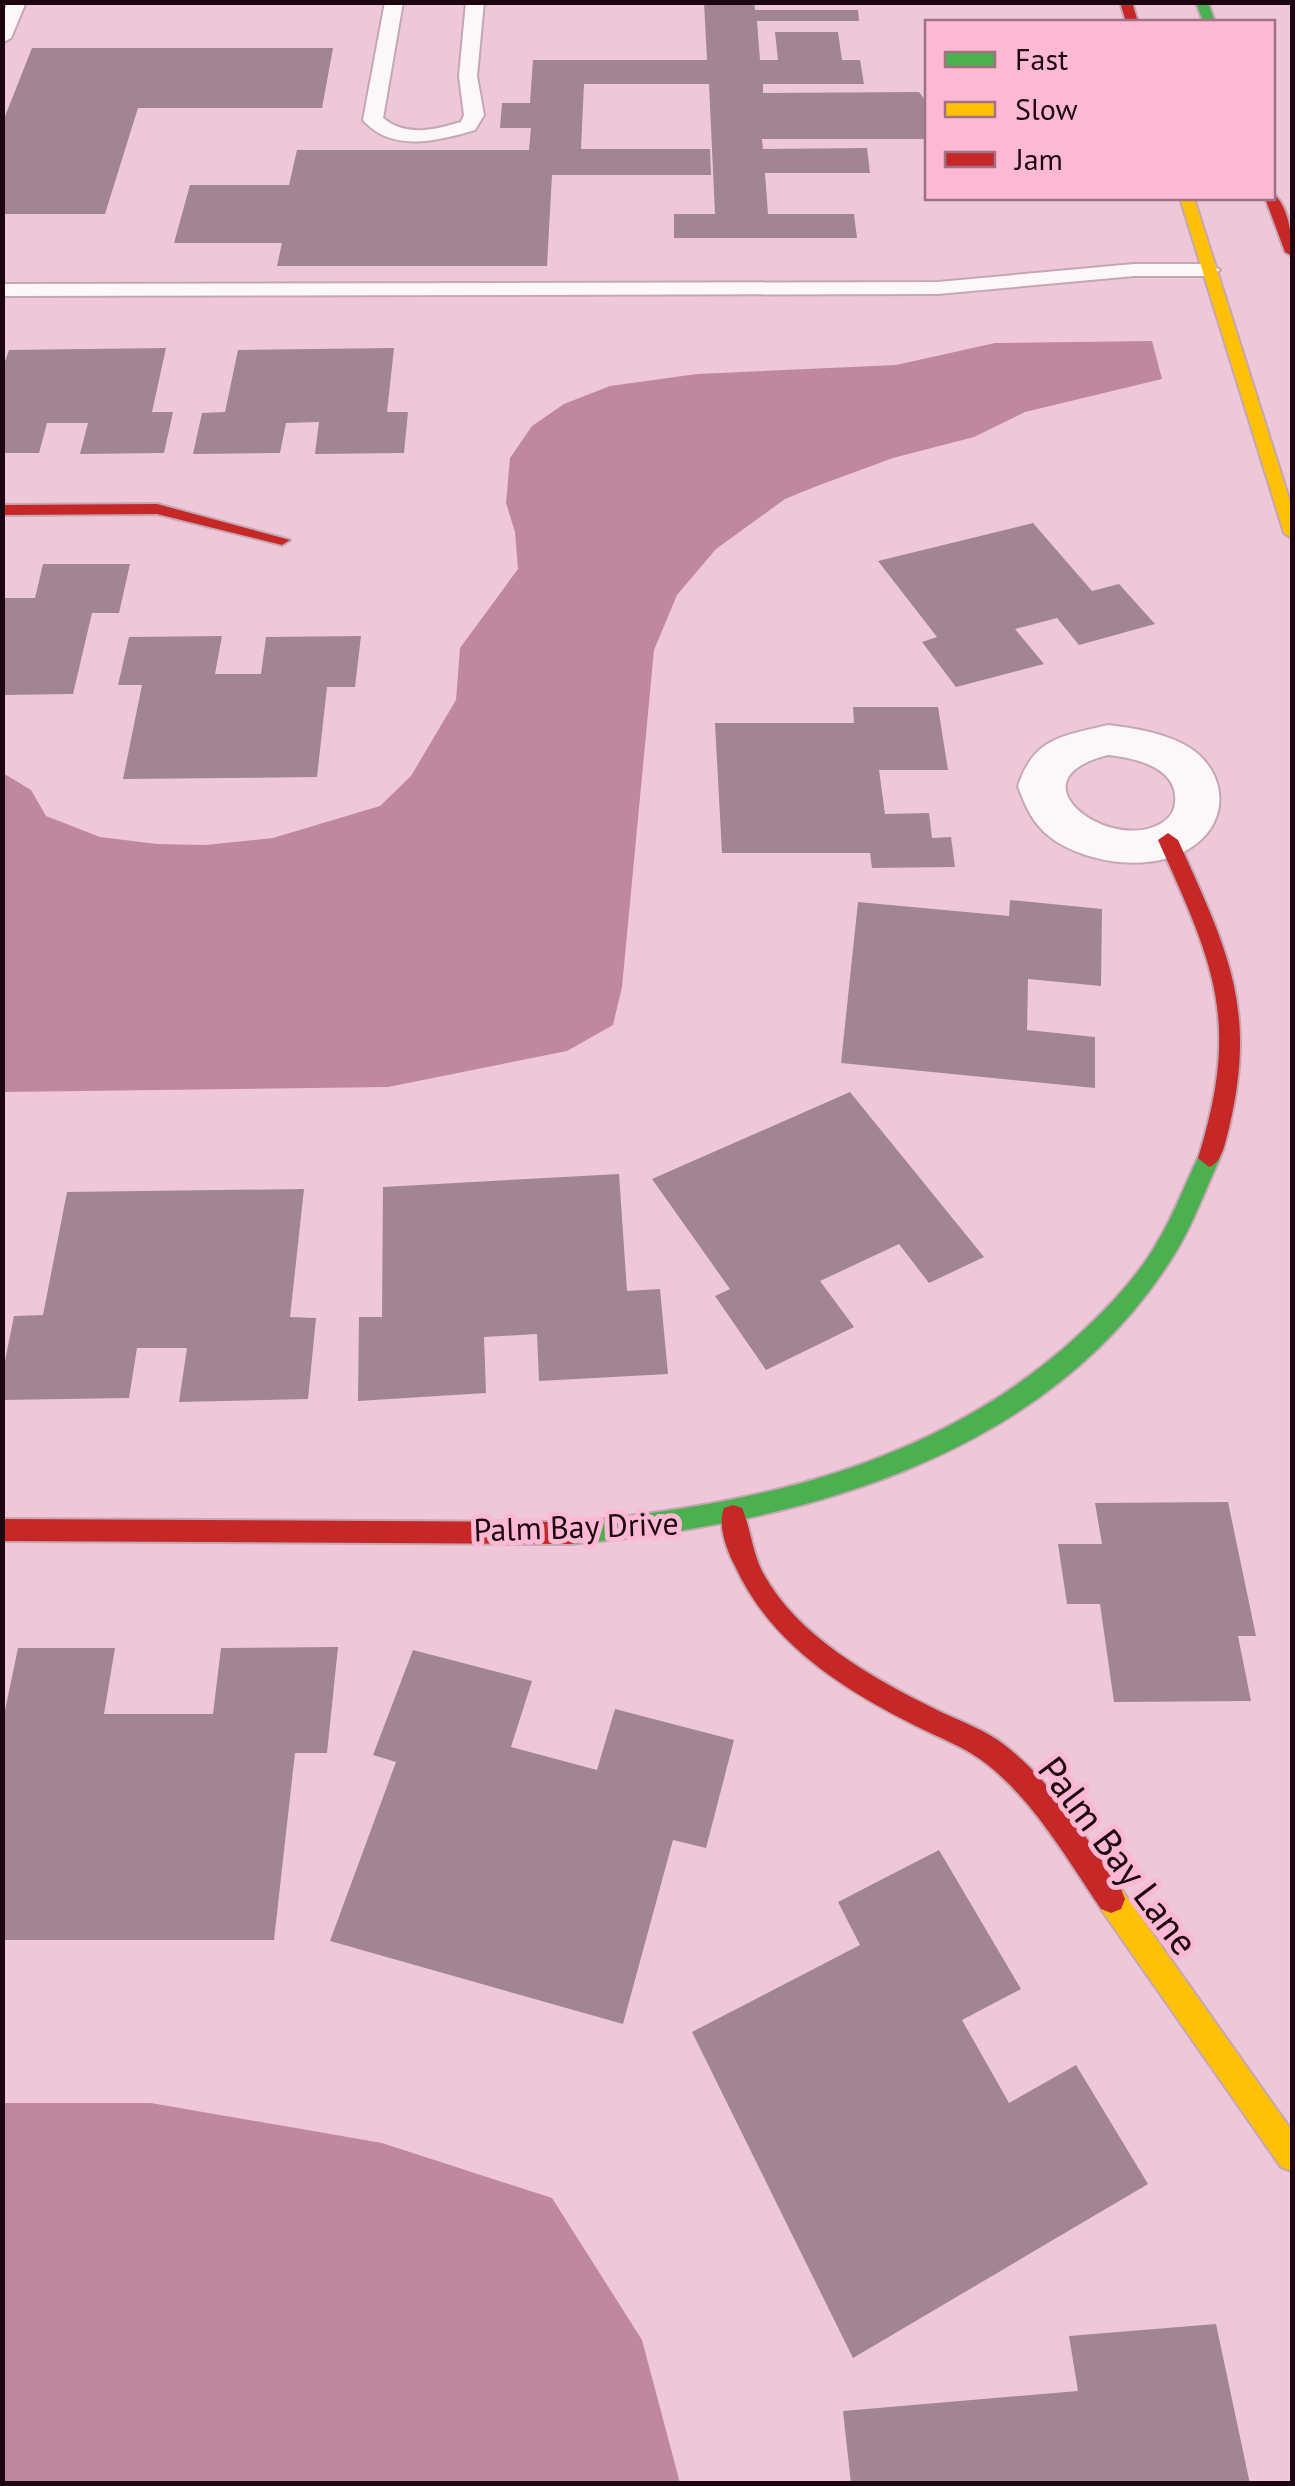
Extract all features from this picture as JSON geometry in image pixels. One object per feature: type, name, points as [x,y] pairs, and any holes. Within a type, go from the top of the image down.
[{"type":"street","points":[[1188,200],[1292,534]]},
{"type":"street","points":[[1273,200],[1292,252]]},
{"type":"street","points":[[2,510],[157,509],[282,540]]},
{"type":"street","name":"Palm Bay Drive","points":[[2,1530],[626,1530],[733,1516],[818,1495],[885,1472],[975,1428],[1066,1363],[1118,1316],[1168,1250],[1203,1182],[1224,1113],[1230,1044],[1225,978],[1168,840]]},
{"type":"street","name":"Palm Bay Lane","points":[[733,1516],[735,1538],[766,1599],[816,1653],[858,1683],[994,1754],[1034,1789],[1292,2156]]},
{"type":"lane","points":[[2,38],[17,2]]},
{"type":"lane","points":[[394,2],[372,120],[383,130],[409,136],[456,130],[468,126],[474,115],[468,76],[476,2]]},
{"type":"lane","points":[[2,290],[938,288],[1134,270],[1210,270]]},
{"type":"shaded area","points":[[1152,341],[1162,379],[1025,412],[974,437],[893,458],[785,499],[716,549],[677,595],[654,650],[622,987],[613,1025],[567,1051],[388,1087],[3,1092],[3,773],[31,790],[46,816],[100,837],[157,844],[206,845],[273,838],[380,806],[411,776],[456,700],[460,648],[518,569],[515,532],[506,503],[510,458],[532,426],[564,404],[610,386],[697,374],[896,365],[995,343]]},
{"type":"shaded area","points":[[3,2103],[151,2103],[382,2143],[552,2198],[642,2340],[680,2483],[3,2483]]},
{"type":"building","points":[[704,2],[754,2],[755,10],[858,10],[859,21],[757,21],[760,60],[778,60],[775,32],[838,32],[842,60],[860,60],[864,84],[763,84],[763,93],[919,92],[925,100],[925,139],[762,139],[763,149],[867,148],[870,173],[765,173],[768,214],[854,214],[857,238],[674,238],[674,214],[715,214],[709,84],[584,84],[581,149],[710,149],[711,175],[552,175],[547,266],[277,266],[282,243],[174,243],[190,185],[289,185],[297,150],[529,150],[531,128],[500,128],[502,103],[530,103],[533,60],[707,60]]},
{"type":"building","points":[[32,48],[333,48],[322,108],[138,108],[105,214],[2,214],[2,124]]},
{"type":"building","points":[[166,348],[152,412],[173,412],[164,453],[80,454],[88,423],[47,423],[39,453],[2,453],[2,370],[9,350]]},
{"type":"building","points":[[394,348],[387,412],[408,412],[404,453],[315,454],[319,422],[286,423],[280,453],[193,454],[202,413],[225,412],[238,350]]},
{"type":"building","points":[[1033,523],[1092,591],[1119,584],[1155,624],[1079,645],[1057,618],[1015,629],[1044,664],[956,687],[922,642],[937,637],[878,561]]},
{"type":"building","points":[[43,564],[130,564],[119,613],[92,613],[73,694],[2,695],[2,598],[35,598]]},
{"type":"building","points":[[222,636],[215,674],[261,674],[266,637],[361,636],[355,687],[327,687],[317,777],[123,779],[142,685],[118,685],[129,637]]},
{"type":"building","points":[[853,707],[938,707],[948,770],[879,770],[885,814],[929,813],[932,838],[951,837],[955,867],[872,868],[870,853],[722,853],[715,723],[854,723]]},
{"type":"building","points":[[1010,900],[1102,909],[1101,986],[1028,979],[1027,1030],[1095,1037],[1095,1088],[841,1063],[858,902],[1009,916]]},
{"type":"building","points":[[850,1092],[984,1257],[929,1283],[899,1244],[820,1281],[854,1327],[766,1370],[715,1296],[730,1289],[652,1179]]},
{"type":"building","points":[[619,1174],[627,1291],[660,1289],[668,1374],[539,1381],[537,1334],[484,1337],[486,1393],[358,1401],[359,1317],[382,1317],[383,1187]]},
{"type":"building","points":[[304,1189],[290,1317],[316,1318],[308,1399],[179,1402],[187,1348],[137,1348],[129,1398],[2,1400],[2,1376],[14,1316],[43,1315],[67,1192]]},
{"type":"building","points":[[1228,1502],[1256,1636],[1238,1636],[1251,1701],[1114,1702],[1100,1604],[1067,1604],[1058,1544],[1102,1544],[1095,1503]]},
{"type":"building","points":[[338,1647],[327,1753],[295,1753],[274,1940],[2,1940],[2,1725],[18,1648],[115,1648],[104,1714],[213,1714],[221,1648]]},
{"type":"building","points":[[413,1650],[532,1681],[511,1747],[597,1770],[615,1709],[734,1740],[706,1848],[673,1840],[623,2024],[330,1941],[396,1762],[373,1755]]},
{"type":"building","points":[[939,1850],[1021,1989],[962,2020],[1009,2103],[1076,2065],[1148,2184],[853,2358],[692,2032],[860,1945],[838,1902]]},
{"type":"building","points":[[1216,2324],[1250,2484],[851,2484],[843,2411],[1078,2391],[1069,2336]]},
{"type":"traffic: fast","points":[[1202,2],[1208,20]]},
{"type":"traffic: fast","points":[[571,1533],[667,1524],[764,1506],[860,1478],[951,1439],[1034,1388],[1107,1325],[1166,1248],[1209,1158]]},
{"type":"traffic: slow","points":[[1188,200],[1292,533]]},
{"type":"traffic: slow","points":[[1111,1899],[1292,2156]]},
{"type":"traffic: jam","points":[[1126,2],[1131,20]]},
{"type":"traffic: jam","points":[[1273,200],[1292,252]]},
{"type":"traffic: jam","points":[[2,510],[157,509],[282,540]]},
{"type":"traffic: jam","points":[[1168,840],[1211,935],[1227,991],[1229,1064],[1222,1112],[1209,1158]]},
{"type":"traffic: jam","points":[[733,1516],[741,1552],[755,1584],[776,1613],[802,1639],[862,1682],[998,1756],[1045,1805],[1111,1899]]},
{"type":"traffic: jam","points":[[2,1530],[571,1533]]}]
